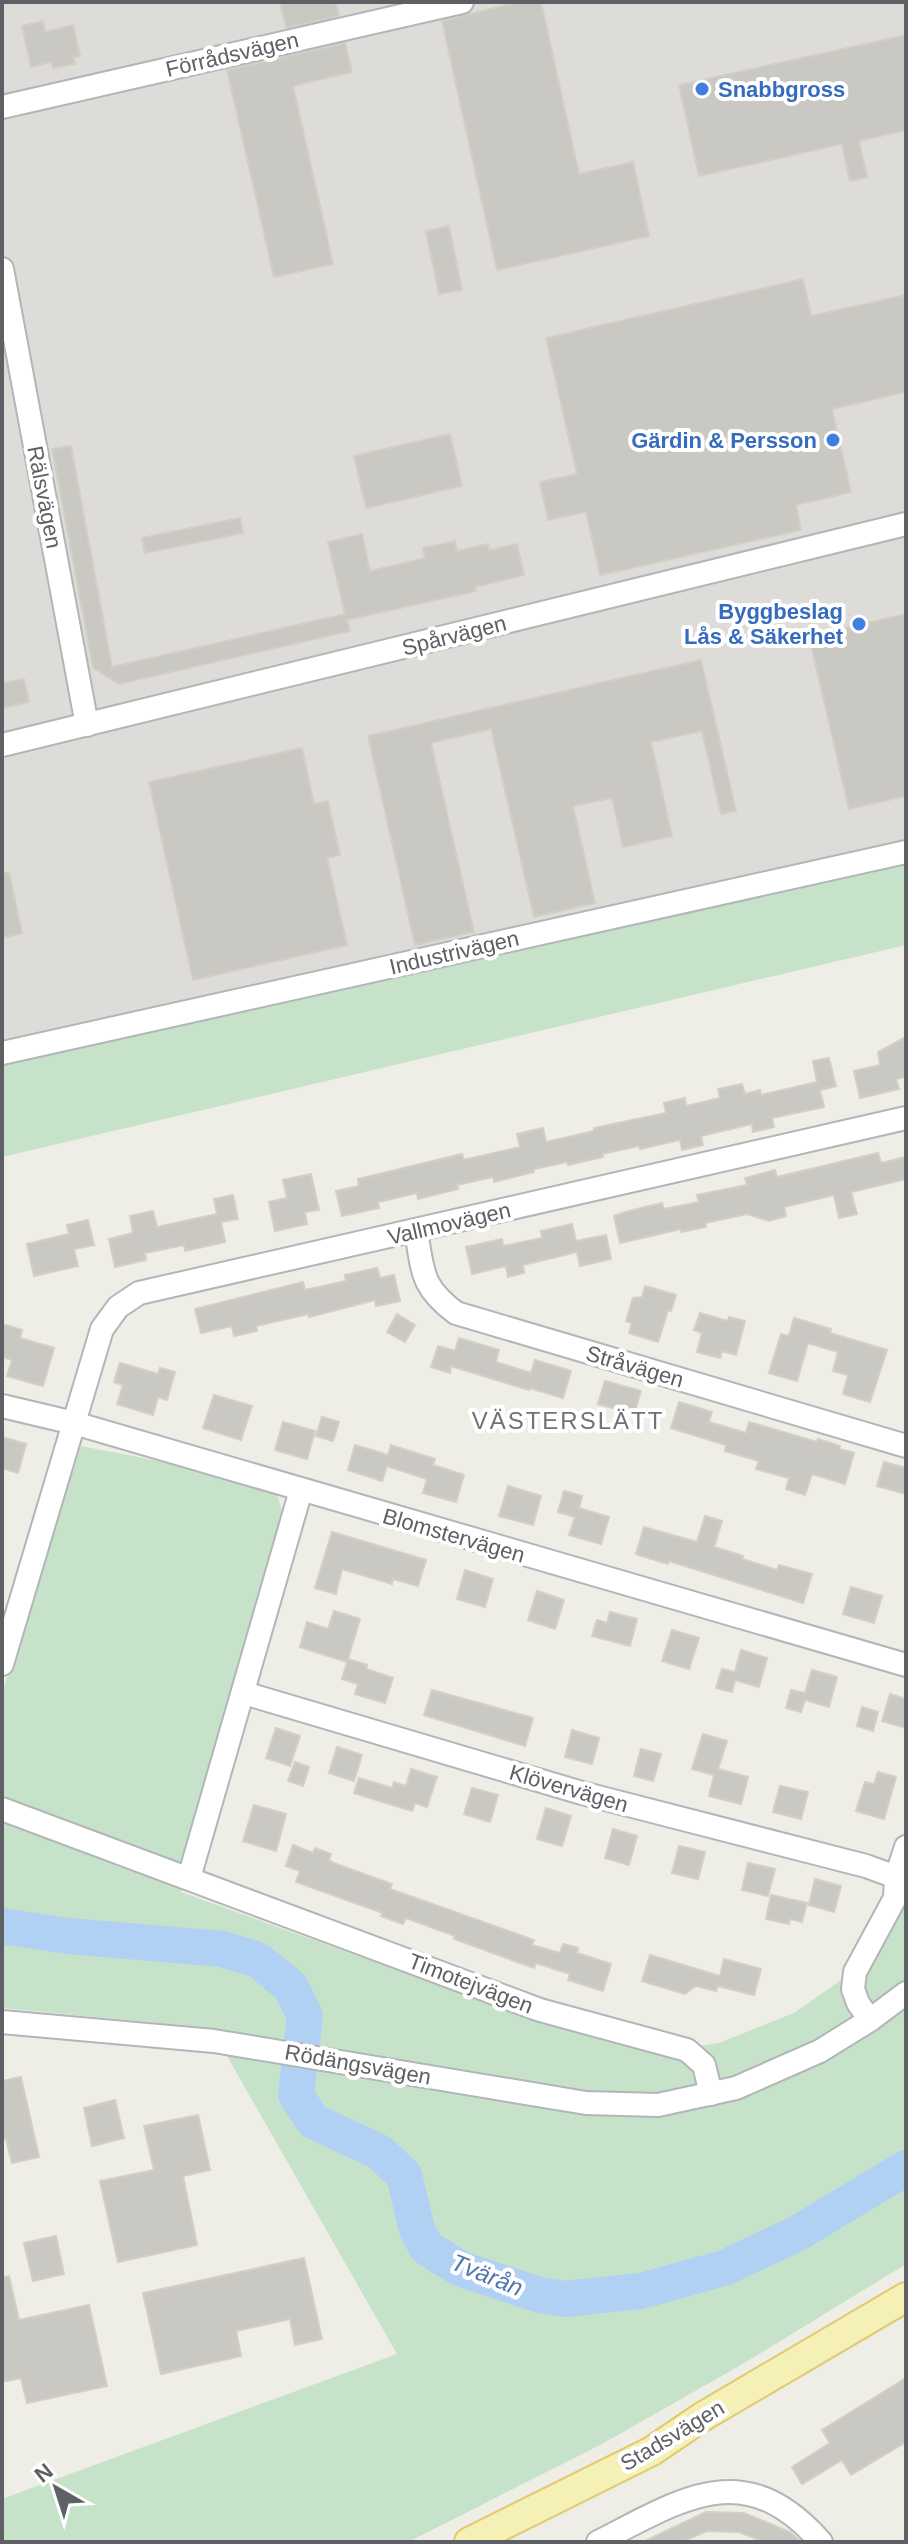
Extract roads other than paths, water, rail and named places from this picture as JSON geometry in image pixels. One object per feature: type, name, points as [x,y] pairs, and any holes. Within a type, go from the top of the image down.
[{"type":"main road","name":"Stadsvägen","points":[[869,2317],[906,2287]]},
{"type":"main road","name":"Stadsvägen","points":[[469,2542],[652,2451],[702,2417],[906,2297]]},
{"type":"street","name":"Förrådsvägen","points":[[2,107],[462,2]]},
{"type":"street","name":"Rälsvägen","points":[[2,269],[87,725]]},
{"type":"street","name":"Spårvägen","points":[[2,745],[906,524]]},
{"type":"street","name":"Industrivägen","points":[[2,1053],[906,852]]},
{"type":"street","name":"Vallmovägen","points":[[2,1664],[9,1616],[102,1329],[118,1307],[139,1293],[906,1118]]},
{"type":"street","name":"Stråvägen","points":[[416,1231],[424,1279],[436,1299],[456,1313],[906,1446]]},
{"type":"street","name":"Blomstervägen","points":[[2,1406],[74,1423],[906,1665]]},
{"type":"street","points":[[189,1878],[301,1490]]},
{"type":"street","name":"Klövervägen","points":[[244,1693],[582,1793],[866,1866],[896,1877]]},
{"type":"street","name":"Timotejvägen","points":[[2,1809],[540,2010],[687,2050],[704,2065],[711,2094]]},
{"type":"street","points":[[870,2020],[853,1989],[855,1972],[895,1898],[896,1877],[906,1847]]},
{"type":"street","points":[[711,2094],[736,2088],[820,2051],[906,1993]]},
{"type":"street","name":"Rödängsvägen","points":[[2,2022],[214,2041],[586,2103],[658,2105],[711,2094]]},
{"type":"street","points":[[598,2542],[677,2502],[700,2494],[723,2492],[746,2493],[776,2503],[796,2517],[821,2542]]},
{"type":"waterway","name":"Tvärån","points":[[2,1926],[68,1936],[223,1949],[258,1960],[290,1986],[305,2016],[296,2095],[313,2121],[379,2152],[404,2175],[417,2230],[427,2248],[461,2269],[540,2295],[565,2299],[641,2291],[724,2268],[798,2233],[906,2168]]},
{"type":"place","name":"Snabbgross","points":[[702,89]]},
{"type":"place","name":"Gärdin & Persson","points":[[833,440]]},
{"type":"place","name":"Byggbeslag Lås & Säkerhet","points":[[859,624]]},
{"type":"district","name":"VÄSTERSLÄTT","points":[[568,1421]]}]
